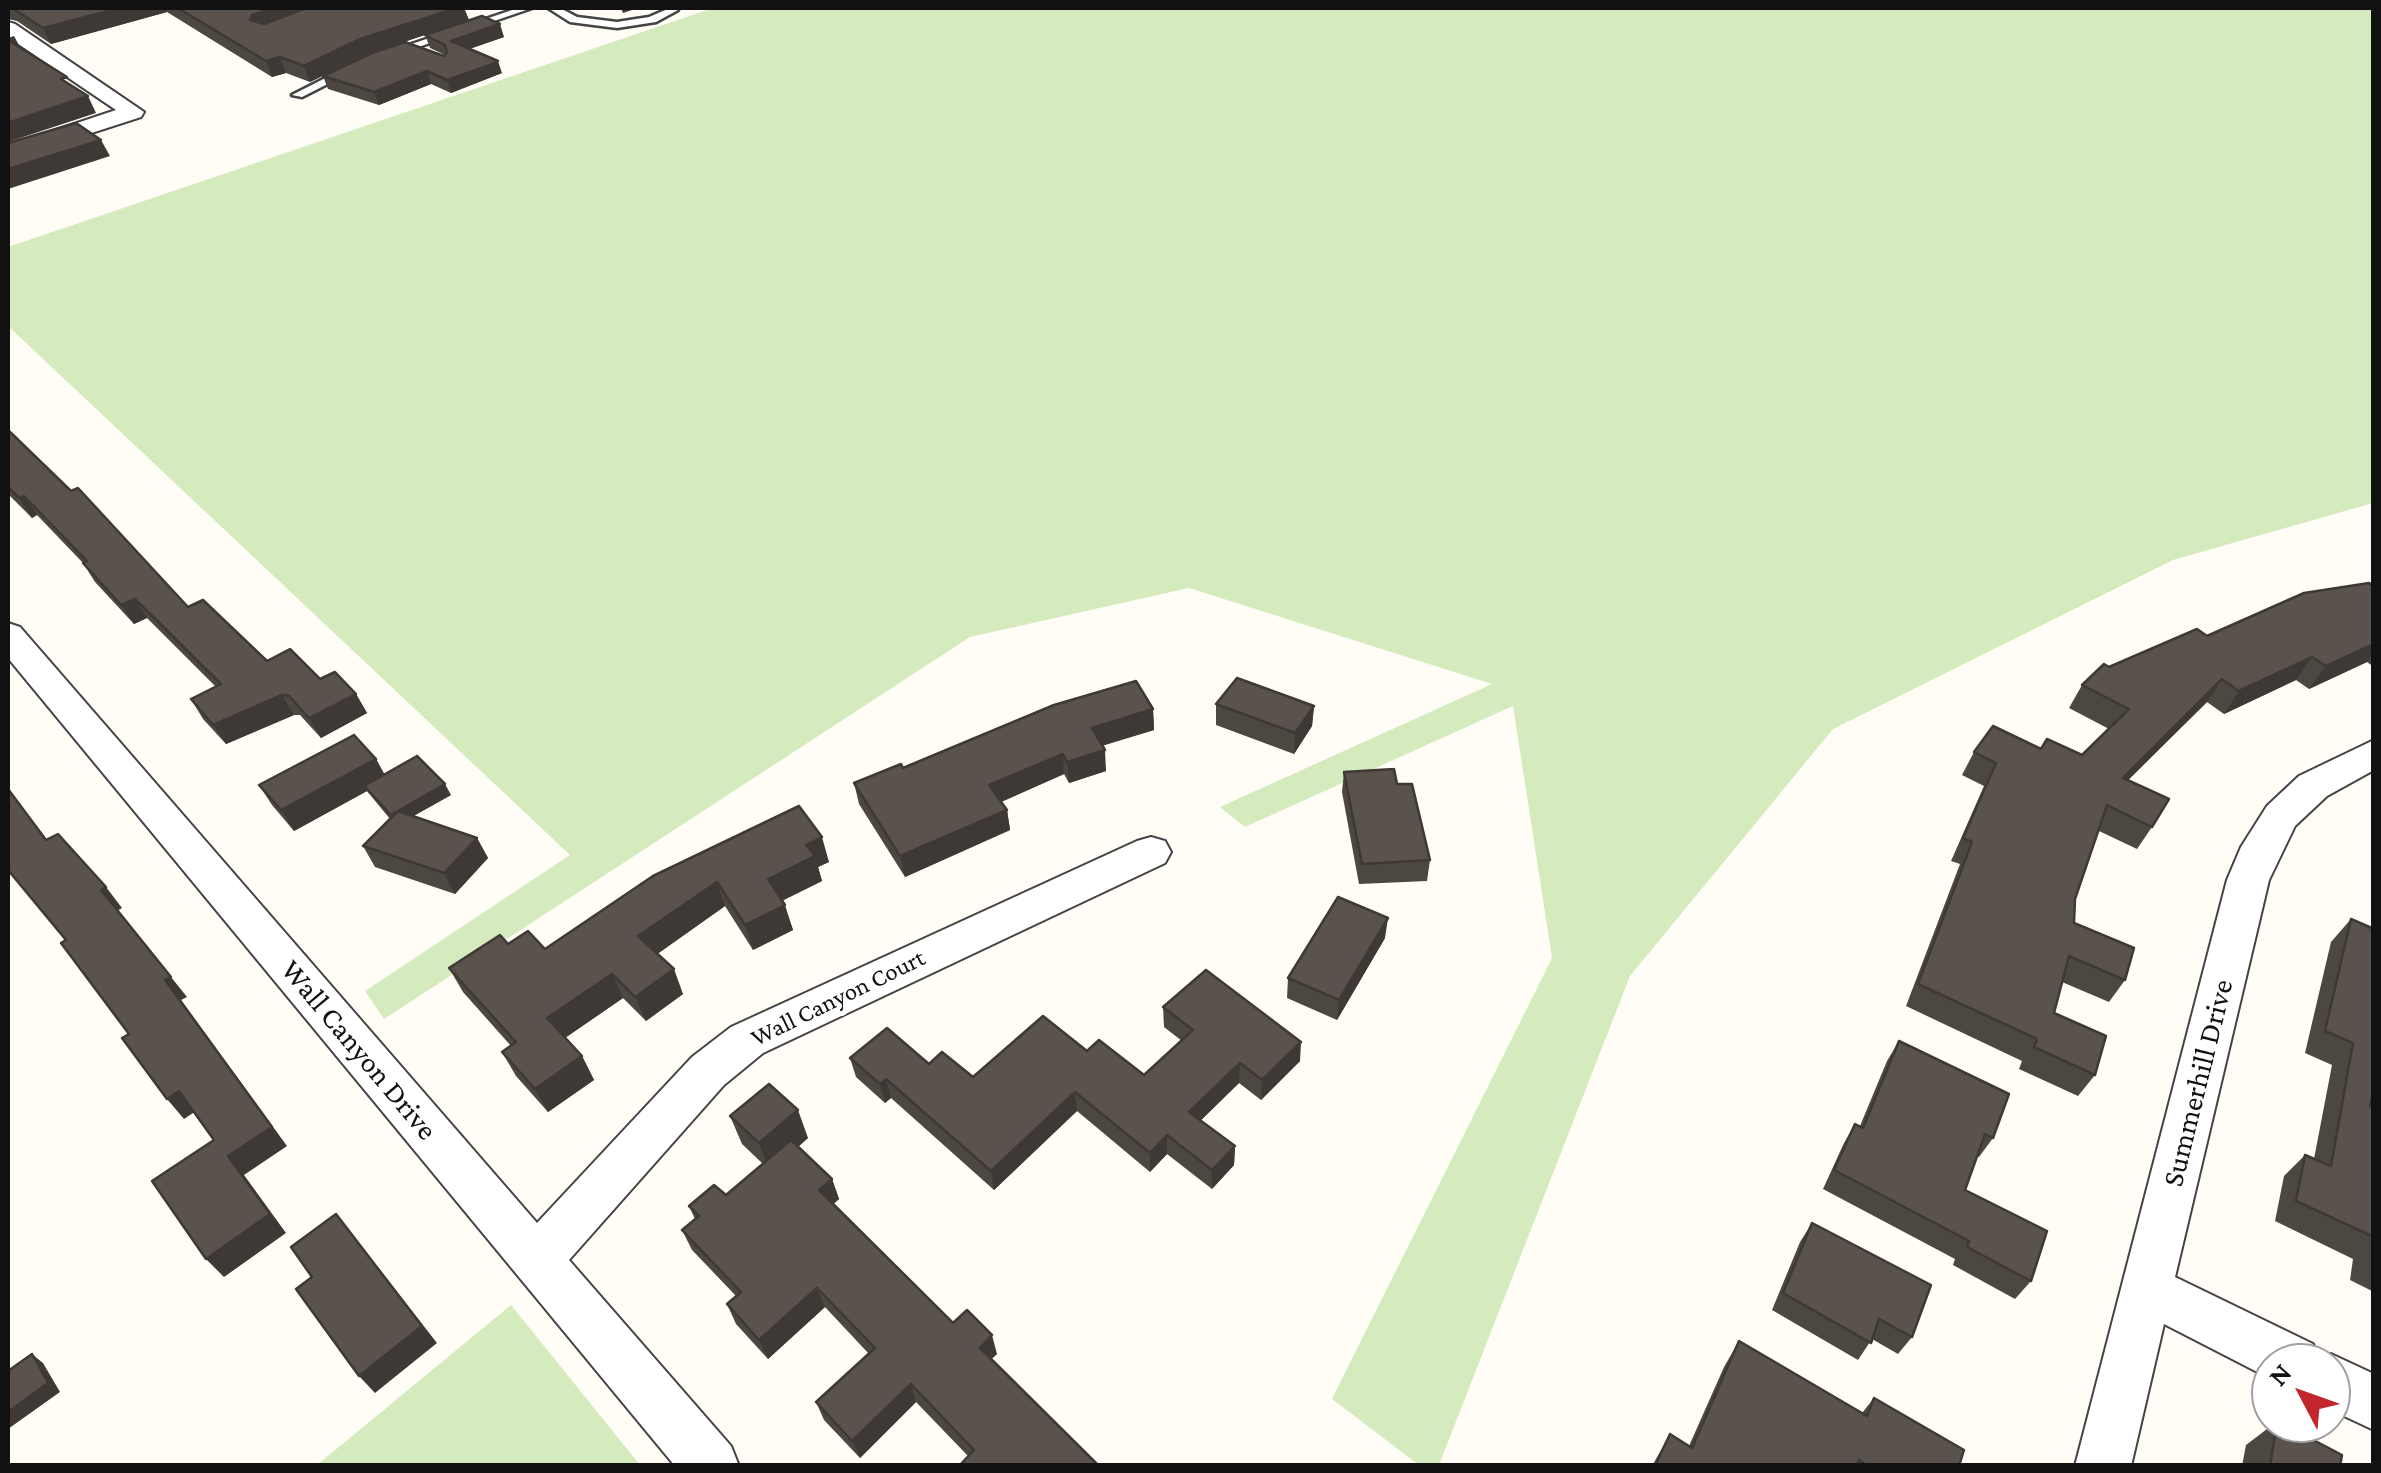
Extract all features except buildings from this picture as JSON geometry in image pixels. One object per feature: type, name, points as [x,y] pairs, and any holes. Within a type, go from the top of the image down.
[{"type":"street","points":[[8,28],[133,112],[8,152]]},
{"type":"street","name":"Wall Canyon Drive","points":[[8,635],[711,1466]]},
{"type":"street","name":"Summerhill Drive","points":[[2103,1466],[2248,880],[2260,847],[2281,816],[2313,786],[2374,754]]},
{"type":"street","name":"Wall Canyon Court","points":[[536,1260],[708,1071],[748,1040],[1151,852]]},
{"type":"street","points":[[2146,1289],[2254,1343]]},
{"type":"street","points":[[2351,1391],[2374,1402]]},
{"type":"lane","points":[[384,56],[527,8]]},
{"type":"lane","points":[[553,8],[574,20],[617,25],[652,20],[674,10]]},
{"type":"lane","points":[[411,46],[428,55]]},
{"type":"lane","points":[[298,95],[361,64]]},
{"type":"green space","points":[[713,8],[2373,8],[2373,503],[2173,560],[1833,729],[1630,976],[1439,1465],[1419,1465],[1332,1399],[1552,958],[1513,706],[1245,827],[1220,807],[1492,684],[1189,588],[970,637],[384,1019],[365,991],[570,855],[8,326],[8,247]]},
{"type":"green space","points":[[511,1305],[640,1465],[317,1465]]}]
